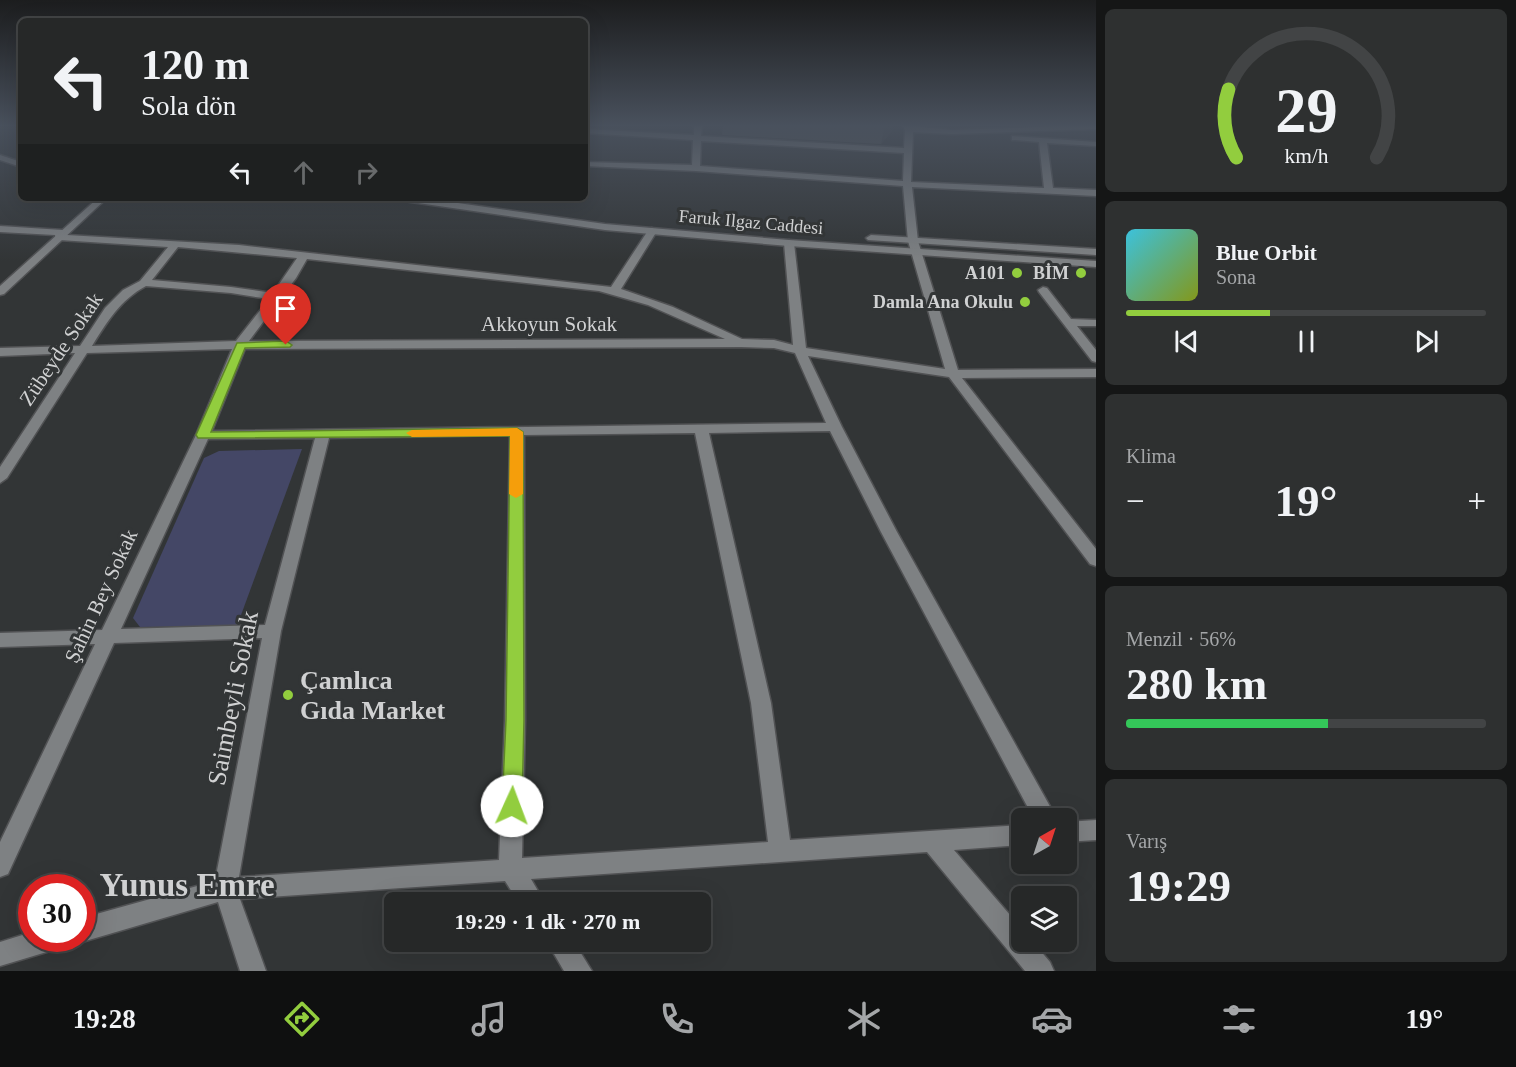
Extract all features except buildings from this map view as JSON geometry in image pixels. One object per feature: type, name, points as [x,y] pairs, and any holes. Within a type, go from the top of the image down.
[{"type":"street","points":[[727,170],[907,184],[1096,193]]},
{"type":"street","points":[[907,170],[915,246],[953,374],[1096,560]]},
{"type":"street","points":[[1047,170],[1049,191]]},
{"type":"street","points":[[0,292],[100,201]]},
{"type":"street","name":"Faruk Ilgaz Caddesi","points":[[425,201],[605,227],[789,243],[1096,252]]},
{"type":"street","name":"Faruk Ilgaz Caddesi","points":[[495,201],[611,218],[1096,264]]},
{"type":"street","points":[[0,229],[304,255],[630,293],[666,307],[741,343]]},
{"type":"street","points":[[614,291],[652,231]]},
{"type":"street","points":[[789,243],[800,351],[835,428],[1040,808]]},
{"type":"street","name":"Zübeyde Sokak","points":[[0,478],[110,310],[127,291],[144,283],[175,244]]},
{"type":"street","name":"Şahin Bey Sokak","points":[[0,866],[203,435],[240,345],[292,276],[304,255]]},
{"type":"street","points":[[144,283],[231,290],[277,297]]},
{"type":"street","points":[[1043,290],[1096,358]]},
{"type":"street","points":[[1068,322],[1096,323]]},
{"type":"street","name":"Akkoyun Sokak","points":[[0,352],[240,345],[741,343],[774,344],[800,351],[953,374],[1096,373]]},
{"type":"street","points":[[203,435],[835,428]]},
{"type":"street","points":[[700,430],[760,703],[780,851]]},
{"type":"street","points":[[517,432],[515,720],[510,870],[525,892]]},
{"type":"street","name":"Saimbeyli Sokak","points":[[253,971],[225,889],[272,631],[323,434]]},
{"type":"street","points":[[0,640],[272,631]]},
{"type":"street","points":[[1077,831],[1096,830]]},
{"type":"street","points":[[96,926],[225,889],[1011,836]]},
{"type":"street","points":[[932,841],[1041,971]]},
{"type":"street","points":[[0,954],[18,949]]},
{"type":"street","points":[[566,952],[579,971]]},
{"type":"shaded area","points":[[302,449],[237,626],[140,627],[133,618],[204,458],[219,451]]},
{"type":"slow traffic","points":[[412,433],[517,432],[516,494]]},
{"type":"place","name":"A101","points":[[1017,273]]},
{"type":"place","name":"BİM","points":[[1081,273]]},
{"type":"place","name":"Damla Ana Okulu","points":[[1025,302]]},
{"type":"place","name":"Çamlıca Gıda Market","points":[[288,695]]},
{"type":"district","name":"Yunus Emre","points":[[187,885]]},
{"type":"route","points":[[286,345],[240,345],[203,435],[517,432],[515,720],[512,806]]}]
